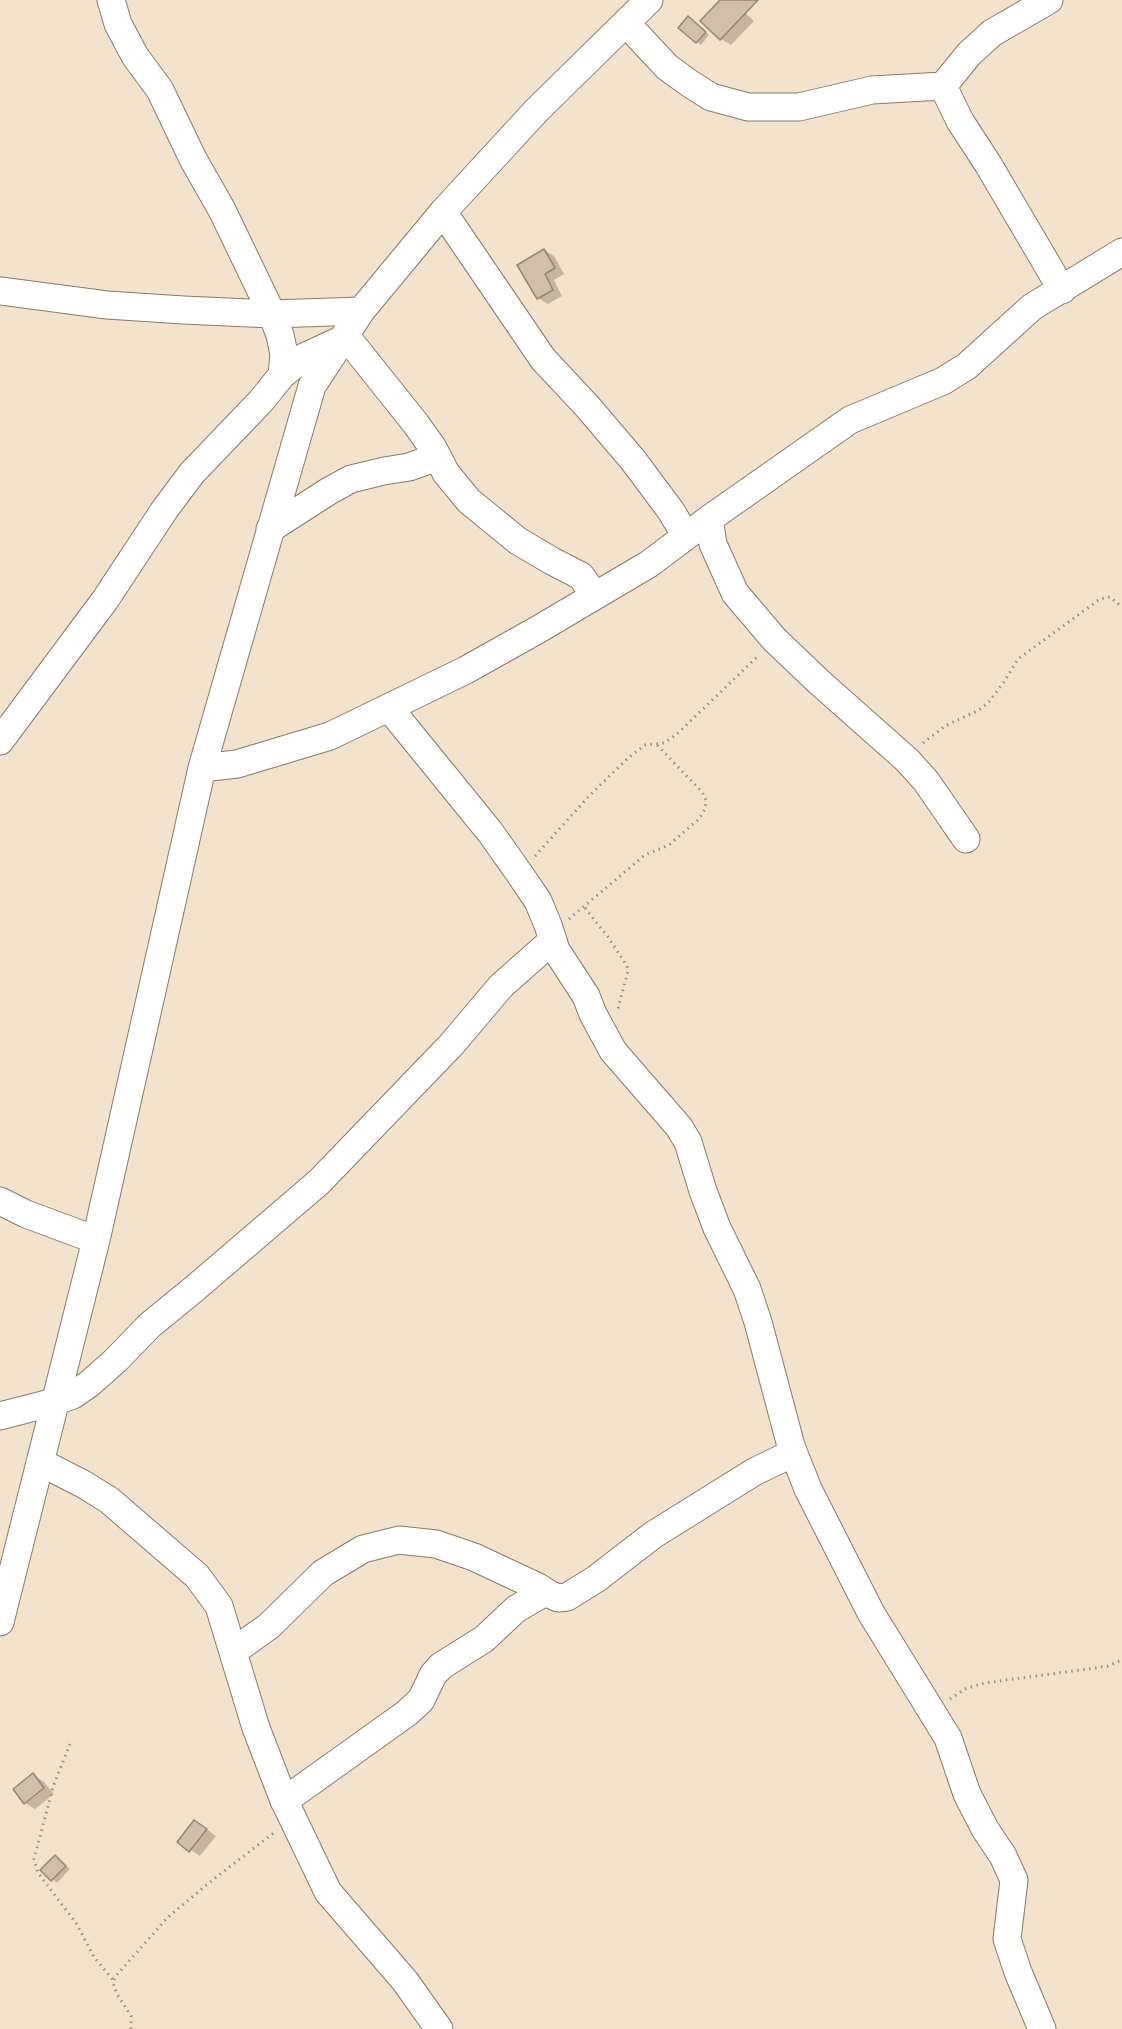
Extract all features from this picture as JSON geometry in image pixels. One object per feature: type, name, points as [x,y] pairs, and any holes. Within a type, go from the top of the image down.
[{"type":"street","points":[[111,0],[118,24],[135,56],[160,90],[272,314],[284,354],[282,375]]},
{"type":"street","points":[[0,1622],[96,1240],[202,768],[312,386],[361,311],[443,212],[536,111],[649,0]]},
{"type":"street","points":[[626,22],[667,68],[711,97],[748,107],[799,107],[872,90],[943,86],[969,54],[992,33],[1049,0]]},
{"type":"street","points":[[943,86],[960,121],[1062,290]]},
{"type":"street","points":[[443,212],[543,359],[633,460],[665,502],[686,536]]},
{"type":"street","points":[[202,768],[237,764],[330,736],[466,670],[649,564],[850,420],[943,381],[967,366],[1032,307],[1122,252]]},
{"type":"street","points":[[0,291],[107,305],[272,314],[361,311]]},
{"type":"street","points":[[0,741],[105,600],[165,509],[192,473],[261,401],[282,375],[304,357],[343,337]]},
{"type":"street","points":[[343,337],[416,424],[438,457],[446,474],[469,501],[518,541],[582,576],[596,596]]},
{"type":"street","points":[[270,529],[351,479],[409,467],[438,457]]},
{"type":"street","points":[[709,519],[713,544],[735,594],[774,639],[851,712],[908,760],[926,781],[966,839]]},
{"type":"street","points":[[390,708],[490,832],[519,873],[538,901],[556,950],[586,996],[613,1052],[679,1127],[688,1142],[717,1228],[747,1289],[793,1453],[808,1489],[871,1613],[948,1738],[967,1794],[1003,1856],[1014,1880],[1007,1940],[1042,2029]]},
{"type":"street","points":[[0,1416],[54,1402],[73,1395],[89,1384],[115,1361],[150,1324],[319,1182],[452,1044],[501,986],[552,936]]},
{"type":"street","points":[[0,1201],[26,1214],[96,1240]]},
{"type":"street","points":[[234,1651],[269,1626],[323,1573],[363,1549],[399,1540],[436,1544],[474,1557],[558,1598],[567,1597],[596,1579],[653,1535],[754,1472],[793,1453]]},
{"type":"street","points":[[40,1462],[109,1500],[197,1576],[219,1606],[256,1728],[289,1809],[328,1892],[405,1981],[439,2029]]},
{"type":"street","points":[[289,1809],[421,1700],[441,1666],[484,1639],[516,1609],[545,1592]]},
{"type":"path","points":[[908,760],[923,743],[945,726],[979,710],[988,703],[1018,659],[1061,626],[1100,599],[1110,597],[1121,606]]},
{"type":"path","points":[[519,873],[589,796],[627,759],[645,746],[664,743],[677,734],[774,639]]},
{"type":"path","points":[[552,936],[645,855],[669,845],[699,819],[705,808],[706,800],[702,792],[656,744]]},
{"type":"path","points":[[584,908],[608,937],[628,971],[607,1042]]},
{"type":"path","points":[[935,1715],[954,1695],[984,1683],[1088,1670],[1108,1666],[1122,1660]]},
{"type":"path","points":[[70,1744],[53,1787],[34,1859],[38,1873],[76,1923],[94,1957],[114,1981],[117,1994],[131,2016],[131,2029]]},
{"type":"path","points":[[114,1981],[115,1977],[167,1918],[289,1809]]},
{"type":"building","points":[[720,0],[758,0],[720,40],[700,21]]},
{"type":"building","points":[[688,16],[706,32],[696,43],[678,28]]},
{"type":"building","points":[[544,249],[555,268],[545,274],[553,290],[537,299],[517,265]]},
{"type":"building","points":[[33,1773],[44,1788],[24,1804],[13,1789]]},
{"type":"building","points":[[194,1820],[207,1829],[189,1852],[177,1842]]},
{"type":"building","points":[[55,1855],[66,1866],[51,1881],[40,1870]]}]
